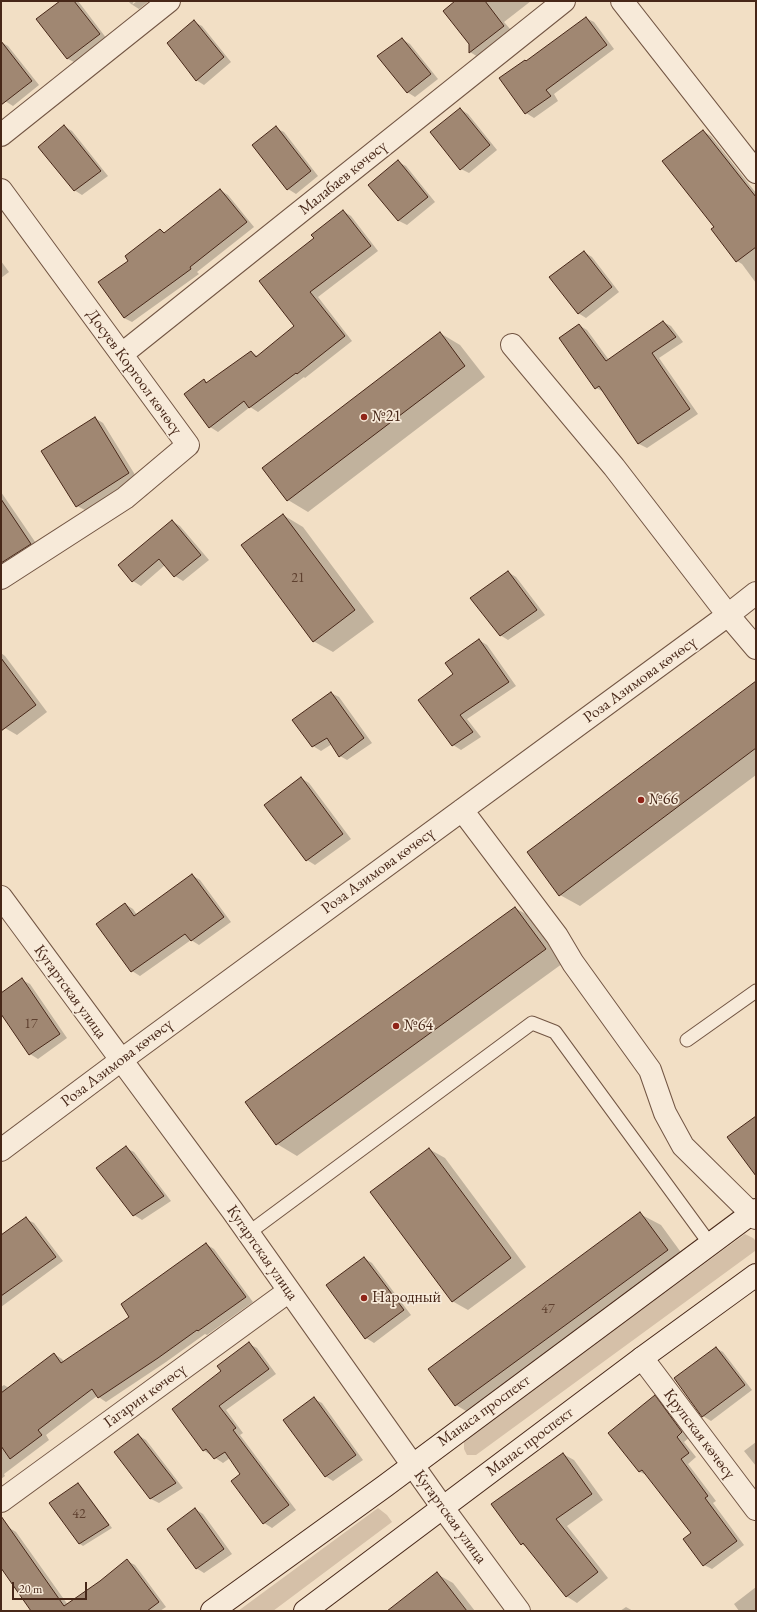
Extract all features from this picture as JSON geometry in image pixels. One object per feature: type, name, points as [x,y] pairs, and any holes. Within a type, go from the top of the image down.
[{"type":"street","points":[[1,135],[169,1]]},
{"type":"street","name":"Малабаев көчөсү","points":[[122,354],[564,1]]},
{"type":"street","points":[[622,1],[756,172]]},
{"type":"street","name":"Досуев Коргоол көчөсү","points":[[1,190],[188,445],[125,498],[1,578]]},
{"type":"street","points":[[512,345],[614,467],[728,615],[756,648]]},
{"type":"street","name":"Роза Азимова көчөсү","points":[[1,1150],[756,593]]},
{"type":"street","points":[[462,810],[557,936],[573,963],[650,1070],[665,1113],[683,1146],[754,1214]]},
{"type":"street","name":"Кугартская улица","points":[[1,897],[248,1234],[412,1465],[519,1611]]},
{"type":"street","name":"Манаса проспект","points":[[212,1611],[710,1244],[754,1214]]},
{"type":"street","name":"Манас проспект","points":[[305,1611],[642,1358],[756,1275]]},
{"type":"street","name":"Гагарин көчөсү","points":[[1,1501],[289,1291]]},
{"type":"street","name":"Крупская көчөсү","points":[[642,1358],[756,1509]]},
{"type":"lane","points":[[687,1040],[756,991]]},
{"type":"lane","points":[[248,1234],[532,1023],[555,1032],[710,1244]]},
{"type":"shaded area","points":[[745,1234],[756,1241],[755,1251],[476,1455],[467,1455],[464,1449],[464,1442],[468,1437]]},
{"type":"shaded area","points":[[378,1508],[387,1515],[392,1522],[273,1611],[238,1611]]},
{"type":"building","points":[[60,1],[74,1],[100,34],[67,59],[36,19]]},
{"type":"building","points":[[455,1],[485,1],[504,26],[469,53],[469,44],[443,11]]},
{"type":"building","points":[[586,17],[607,45],[546,90],[551,96],[525,114],[499,78],[525,60],[526,61]]},
{"type":"building","points":[[194,20],[224,57],[196,81],[167,43]]},
{"type":"building","points":[[402,38],[431,74],[407,93],[377,56]]},
{"type":"building","points":[[1,41],[32,81],[1,105]]},
{"type":"building","points":[[460,108],[490,145],[460,170],[430,132]]},
{"type":"building","points":[[64,125],[101,171],[74,191],[38,147]]},
{"type":"building","points":[[276,126],[311,171],[287,190],[252,145]]},
{"type":"building","points":[[703,130],[756,197],[756,247],[736,262],[711,229],[714,227],[662,161]]},
{"type":"building","points":[[398,160],[428,197],[398,221],[368,185]]},
{"type":"building","points":[[220,189],[247,222],[190,267],[191,269],[124,318],[98,282],[128,261],[125,256],[160,229],[164,233]]},
{"type":"building","points":[[343,210],[371,246],[310,292],[345,336],[297,374],[296,373],[249,408],[244,401],[209,428],[184,394],[204,379],[206,383],[251,351],[256,357],[294,326],[259,281],[314,238],[311,235]]},
{"type":"building","points":[[584,251],[612,287],[578,314],[549,277]]},
{"type":"building","points":[[663,321],[676,337],[652,353],[690,409],[638,444],[599,386],[595,389],[559,338],[579,324],[606,361]]},
{"type":"building","name":"№21","points":[[440,332],[465,366],[287,501],[262,468]]},
{"type":"building","points":[[95,417],[129,473],[76,507],[41,451]]},
{"type":"building","points":[[1,499],[31,544],[1,563]]},
{"type":"building","points":[[283,514],[355,610],[313,642],[241,545]]},
{"type":"building","points":[[172,520],[201,555],[174,577],[159,559],[132,582],[118,565]]},
{"type":"building","points":[[508,571],[537,610],[500,636],[470,598]]},
{"type":"building","points":[[479,639],[509,682],[460,715],[473,732],[452,746],[418,700],[453,674],[445,663]]},
{"type":"building","points":[[1,658],[36,705],[1,731]]},
{"type":"building","name":"№66","points":[[756,681],[756,748],[559,896],[527,852]]},
{"type":"building","points":[[331,692],[364,738],[339,757],[327,738],[312,747],[292,720]]},
{"type":"building","points":[[301,777],[343,834],[306,861],[264,805]]},
{"type":"building","points":[[192,874],[224,917],[191,941],[185,934],[131,972],[96,924],[125,903],[134,916]]},
{"type":"building","name":"№64","points":[[515,907],[546,949],[276,1145],[245,1102]]},
{"type":"building","points":[[22,978],[60,1034],[29,1055],[1,1014],[1,993]]},
{"type":"building","points":[[756,1116],[756,1176],[727,1137]]},
{"type":"building","points":[[126,1146],[164,1196],[133,1216],[96,1168]]},
{"type":"building","points":[[429,1148],[511,1258],[452,1302],[370,1192]]},
{"type":"building","points":[[640,1212],[668,1250],[455,1406],[428,1369]]},
{"type":"building","points":[[26,1217],[56,1257],[1,1296],[1,1235]]},
{"type":"building","points":[[206,1243],[246,1297],[98,1398],[92,1389],[38,1430],[42,1435],[10,1459],[1,1446],[1,1393],[54,1353],[61,1363],[129,1317],[121,1304]]},
{"type":"building","name":"Народный","points":[[364,1257],[404,1310],[365,1339],[326,1285]]},
{"type":"building","points":[[249,1342],[269,1369],[219,1406],[236,1428],[233,1430],[289,1505],[263,1524],[231,1481],[240,1474],[225,1452],[214,1459],[206,1449],[203,1451],[172,1409],[221,1371],[217,1366]]},
{"type":"building","points":[[716,1347],[745,1385],[702,1417],[674,1378]]},
{"type":"building","points":[[655,1395],[682,1432],[677,1437],[689,1453],[681,1459],[708,1496],[705,1498],[737,1541],[703,1566],[683,1539],[691,1533],[642,1470],[639,1472],[608,1433]]},
{"type":"building","points":[[314,1397],[356,1455],[325,1477],[283,1420]]},
{"type":"building","points":[[138,1434],[176,1483],[150,1499],[114,1452]]},
{"type":"building","points":[[563,1453],[592,1494],[556,1519],[598,1572],[566,1597],[523,1543],[521,1545],[491,1504]]},
{"type":"building","points":[[78,1483],[109,1525],[79,1544],[49,1503]]},
{"type":"building","points":[[195,1508],[224,1549],[196,1569],[167,1529]]},
{"type":"building","points":[[1,1516],[64,1606],[100,1581],[127,1559],[159,1602],[147,1611],[31,1611],[1,1568]]},
{"type":"building","points":[[437,1572],[467,1611],[387,1611]]},
{"type":"place","name":"№21","points":[[364,417]]},
{"type":"place","name":"№66","points":[[641,800]]},
{"type":"place","name":"№64","points":[[396,1026]]},
{"type":"place","name":"Народный","points":[[364,1298]]}]
